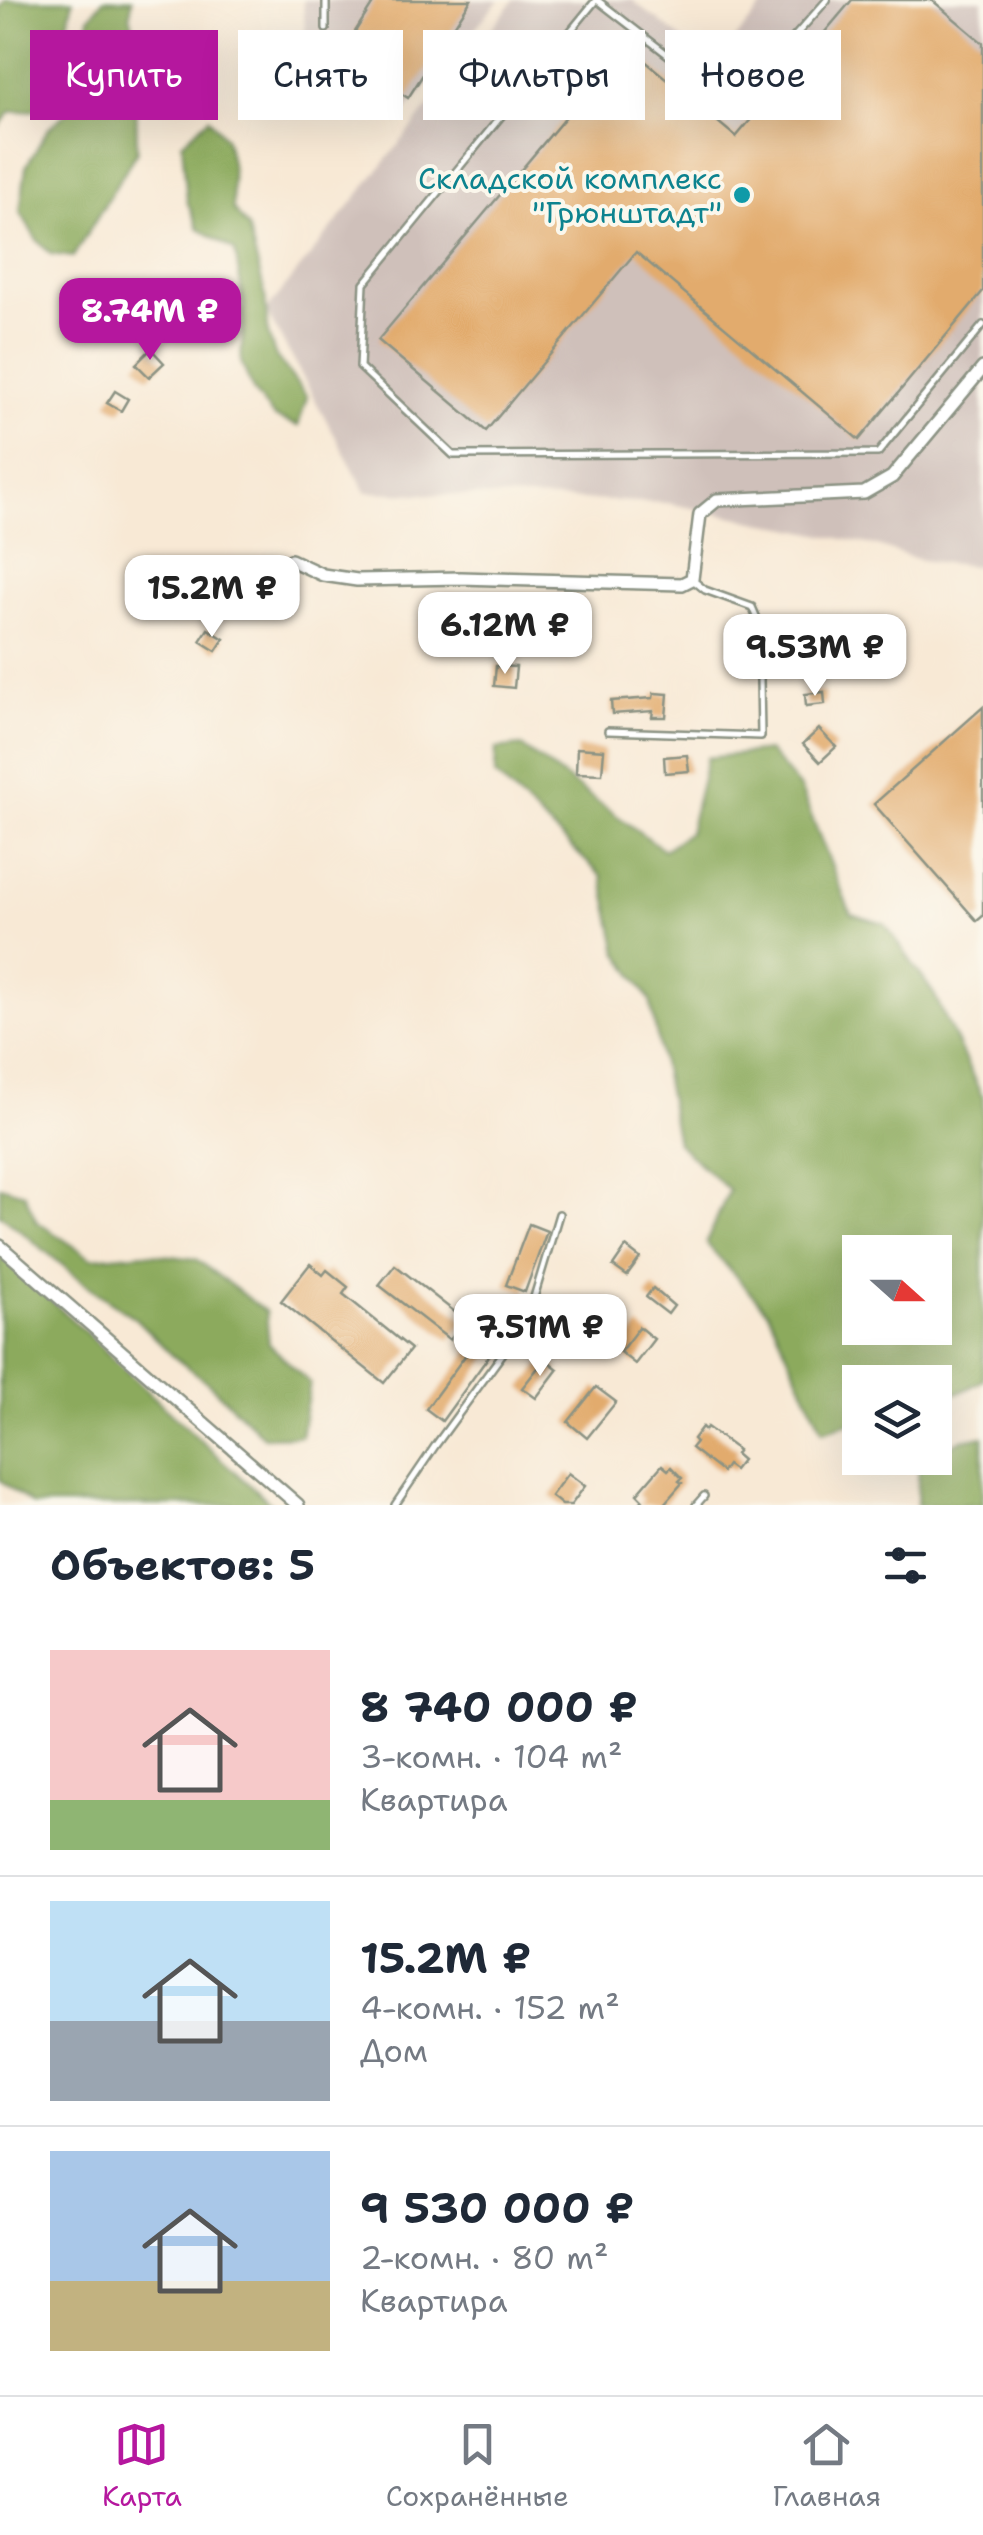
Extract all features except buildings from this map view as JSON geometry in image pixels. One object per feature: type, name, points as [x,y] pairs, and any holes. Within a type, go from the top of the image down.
[{"type":"street","points":[[291,560],[323,575],[357,580],[461,578],[682,584],[692,579],[700,514],[717,500],[864,494],[892,477],[983,368]]},
{"type":"street","points":[[0,1246],[298,1505]]},
{"type":"lane","points":[[326,0],[326,29]]},
{"type":"lane","points":[[827,0],[747,90],[732,97],[716,92],[597,0],[364,284],[360,367],[453,455],[878,453],[983,325]]},
{"type":"lane","points":[[608,731],[761,736],[760,623],[752,606],[705,590],[692,579]]},
{"type":"lane","points":[[395,1505],[509,1345],[532,1304],[560,1214]]},
{"type":"lane","points":[[696,1505],[704,1496]]},
{"type":"shaded area","points":[[303,0],[499,0],[474,30],[423,30],[423,90],[403,114],[403,30],[305,30]]},
{"type":"shaded area","points":[[514,0],[632,0],[670,30],[665,30],[665,120],[841,120],[841,30],[743,30],[768,0],[983,0],[983,567],[919,560],[877,546],[667,503],[366,492],[266,311],[423,114],[423,120],[645,120],[645,30],[490,30]]},
{"type":"green space","points":[[5,0],[73,0],[67,30],[30,30],[30,111],[10,112],[0,125],[0,8]]},
{"type":"green space","points":[[103,0],[132,0],[130,16],[134,30],[88,30],[89,18]]},
{"type":"green space","points":[[58,120],[137,120],[137,151],[73,257],[51,254],[36,239],[20,211],[26,167],[48,129]]},
{"type":"green space","points":[[207,120],[226,139],[232,168],[233,209],[248,228],[265,294],[268,334],[275,355],[307,397],[298,426],[274,417],[254,392],[241,362],[244,306],[235,251],[198,228],[187,201],[182,143]]},
{"type":"green space","points":[[521,746],[664,850],[689,832],[707,758],[768,751],[800,788],[851,914],[885,924],[934,994],[983,1098],[983,1380],[952,1394],[952,1365],[842,1365],[842,1425],[823,1431],[768,1312],[706,1243],[729,1190],[677,1143],[650,1000],[618,952],[602,876],[495,775],[496,749]]},
{"type":"green space","points":[[0,1186],[24,1193],[37,1222],[92,1258],[144,1253],[196,1259],[266,1312],[269,1344],[310,1383],[301,1436],[264,1437],[136,1319],[88,1286],[0,1214]]},
{"type":"green space","points":[[0,1254],[273,1505],[32,1505],[0,1480]]},
{"type":"green space","points":[[983,1436],[983,1505],[917,1505],[918,1475],[952,1475],[952,1445]]},
{"type":"place","name":"Складской комплекс \"Грюнштадт\"","points":[[742,195]]}]
